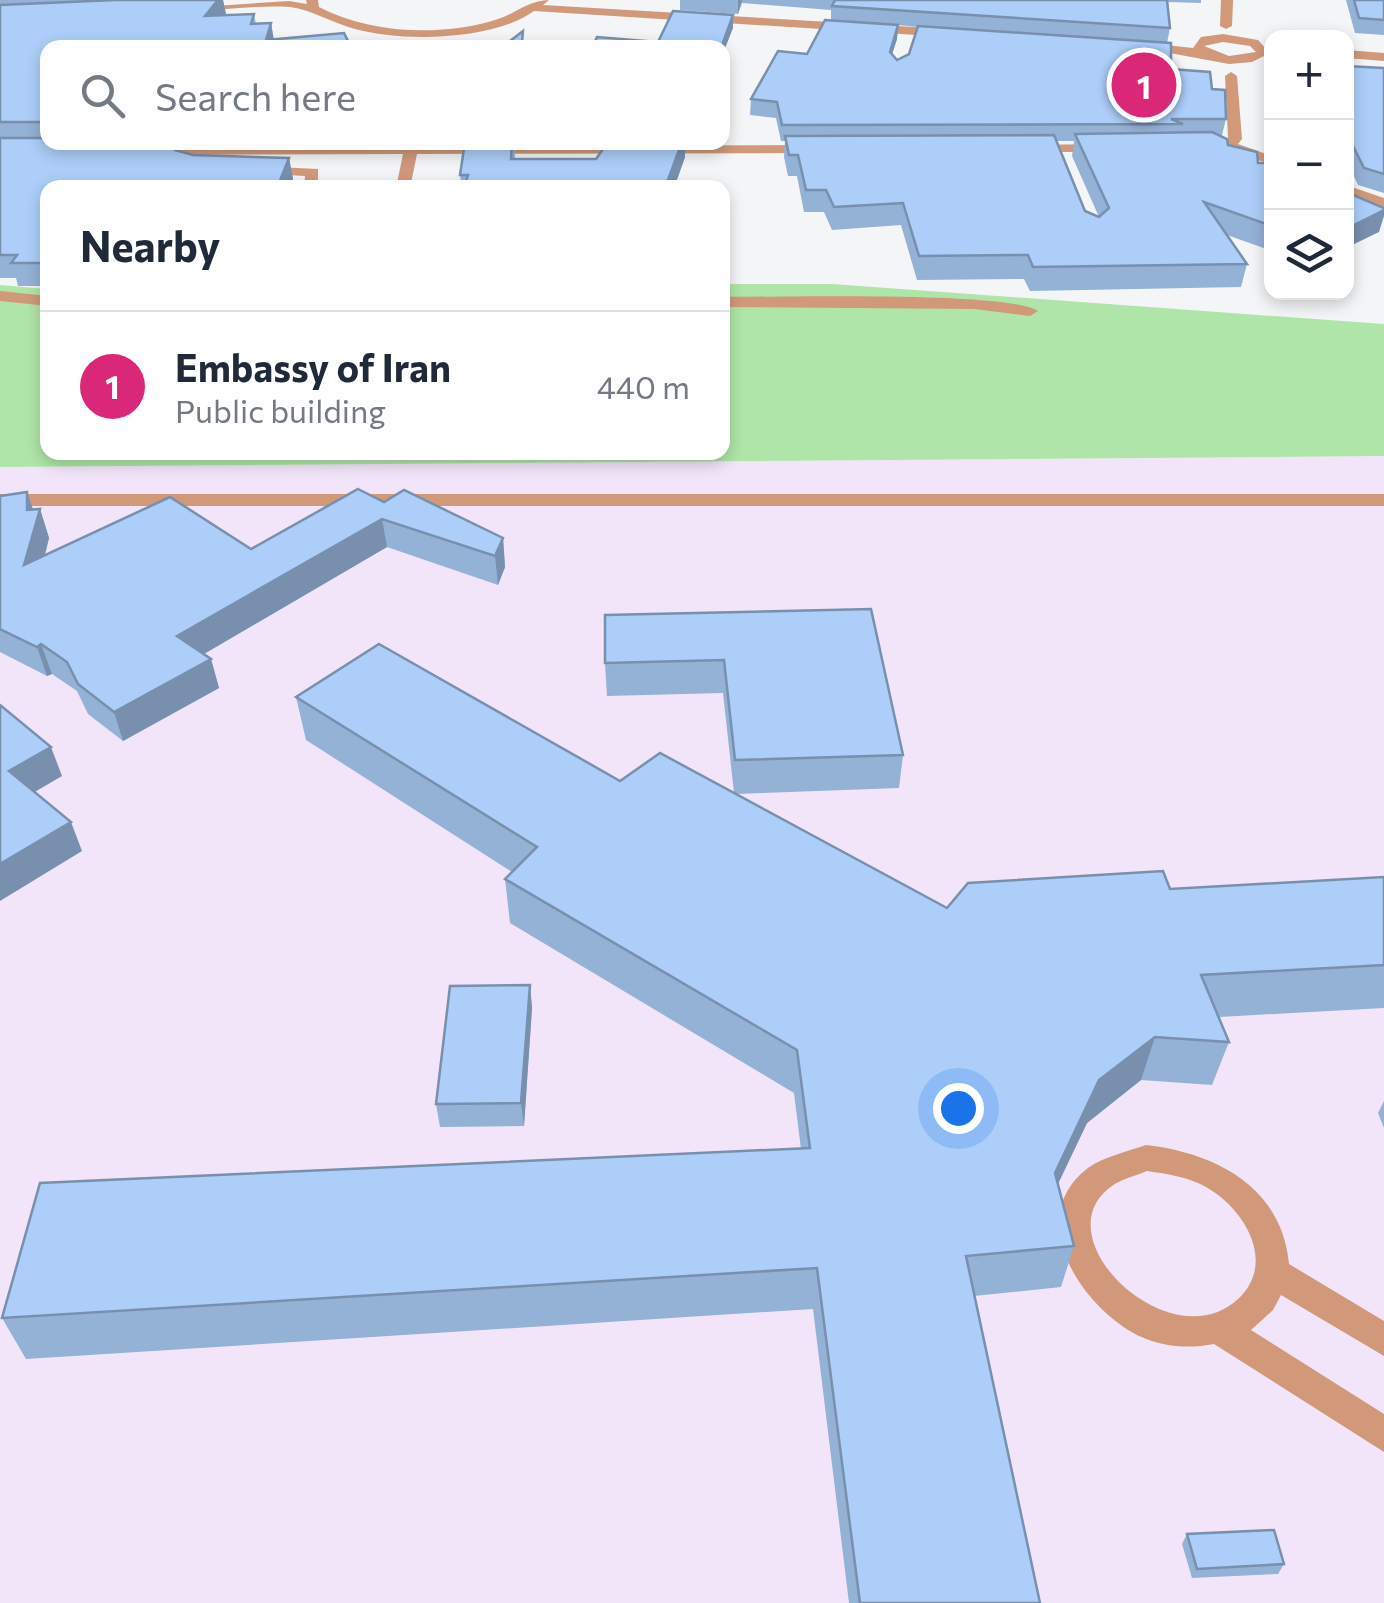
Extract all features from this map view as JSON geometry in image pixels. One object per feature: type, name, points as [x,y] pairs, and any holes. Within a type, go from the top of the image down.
[{"type":"street","points":[[184,2],[220,0]]},
{"type":"street","points":[[169,9],[313,5],[353,26],[437,31],[494,23],[538,4],[910,31],[962,31],[569,0]]},
{"type":"street","points":[[1208,47],[1226,26],[1226,0]]},
{"type":"street","points":[[1226,26],[1264,51]]},
{"type":"street","points":[[423,40],[437,31]]},
{"type":"street","points":[[904,49],[910,31]]},
{"type":"street","points":[[1123,42],[1208,47],[1245,41]]},
{"type":"street","points":[[1208,47],[1244,60]]},
{"type":"street","points":[[1208,47],[1231,76],[1236,120],[1229,145]]},
{"type":"street","points":[[1231,76],[1244,60],[1264,53]]},
{"type":"street","points":[[1354,55],[1384,57]]},
{"type":"street","points":[[1354,63],[1384,65]]},
{"type":"street","points":[[1178,148],[1229,145],[1264,158]]},
{"type":"street","points":[[730,148],[823,149]]},
{"type":"street","points":[[1019,149],[1118,148]]},
{"type":"street","points":[[1058,149],[1065,165]]},
{"type":"street","points":[[136,151],[238,150]]},
{"type":"street","points":[[405,180],[412,150]]},
{"type":"street","points":[[194,151],[188,166],[199,169]]},
{"type":"street","points":[[233,170],[313,172],[312,180]]},
{"type":"street","points":[[1354,192],[1384,204]]},
{"type":"street","points":[[0,296],[40,300]]},
{"type":"street","points":[[730,302],[974,304],[1030,311]]},
{"type":"street","points":[[0,500],[1384,500]]},
{"type":"street","points":[[1146,1158],[1178,1161],[1209,1173],[1237,1191],[1258,1216],[1271,1244],[1273,1272],[1265,1298],[1246,1317],[1220,1329],[1186,1332],[1152,1324],[1120,1306],[1094,1282],[1078,1255],[1073,1226],[1078,1200],[1094,1178],[1117,1164],[1146,1158]]},
{"type":"street","points":[[1273,1272],[1384,1340]]},
{"type":"street","points":[[1220,1329],[1384,1434]]},
{"type":"shaded area","points":[[1384,456],[1384,1603],[0,1603],[0,467]]},
{"type":"green space","points":[[730,284],[832,284],[1384,324],[1384,456],[0,467],[0,285],[40,288],[40,460],[730,460]]},
{"type":"building","points":[[218,0],[205,16],[254,14],[251,24],[271,23],[266,40],[40,40],[40,122],[0,122],[0,5]]},
{"type":"building","points":[[835,0],[1167,0],[1170,28],[832,6]]},
{"type":"building","points":[[1354,0],[1384,0],[1384,20],[1359,18]]},
{"type":"building","points":[[673,11],[733,15],[724,40],[659,40]]},
{"type":"building","points":[[825,20],[898,25],[890,52],[897,60],[909,54],[918,26],[1171,43],[1171,69],[1210,72],[1212,89],[1225,90],[1226,119],[1171,119],[1183,124],[782,125],[777,102],[751,99],[778,51],[807,54]]},
{"type":"building","points":[[344,33],[348,40],[266,40]]},
{"type":"building","points":[[1354,66],[1384,68],[1384,174],[1364,168],[1354,148]]},
{"type":"building","points":[[1212,132],[1227,139],[1228,145],[1257,152],[1258,163],[1264,163],[1264,223],[1204,202],[1247,264],[1033,267],[1028,255],[919,256],[903,203],[834,207],[826,190],[806,190],[798,155],[789,155],[785,136],[1054,135],[1085,211],[1099,217],[1109,208],[1075,134]]},
{"type":"building","points":[[0,138],[40,138],[40,150],[175,150],[193,155],[289,158],[280,180],[40,180],[40,263],[11,263],[17,255],[0,255]]},
{"type":"building","points":[[464,150],[512,150],[511,159],[596,159],[602,150],[679,150],[668,180],[466,180],[468,175],[460,175]]},
{"type":"building","points":[[1354,195],[1384,210],[1354,225]]},
{"type":"building","points":[[358,489],[384,502],[404,490],[503,538],[495,556],[382,519],[177,636],[211,659],[114,712],[78,684],[67,662],[41,644],[37,647],[0,629],[0,496],[27,492],[27,510],[40,509],[24,565],[170,497],[251,549]]},
{"type":"building","points":[[871,609],[903,755],[735,760],[724,660],[605,663],[605,615]]},
{"type":"building","points":[[379,644],[620,781],[660,753],[947,908],[968,883],[1163,871],[1170,889],[1384,877],[1384,965],[1201,975],[1229,1042],[1155,1037],[1099,1080],[1055,1173],[1074,1246],[966,1256],[1040,1603],[860,1603],[817,1268],[2,1318],[40,1183],[810,1148],[797,1050],[505,879],[537,847],[296,697]]},
{"type":"building","points":[[0,705],[51,747],[9,771],[71,822],[0,864]]},
{"type":"building","points":[[530,985],[521,1103],[436,1104],[450,986]]},
{"type":"building","points":[[1274,1530],[1284,1564],[1197,1569],[1187,1534]]},
{"type":"place","name":"Embassy of Iran","points":[[1144,85]]}]
